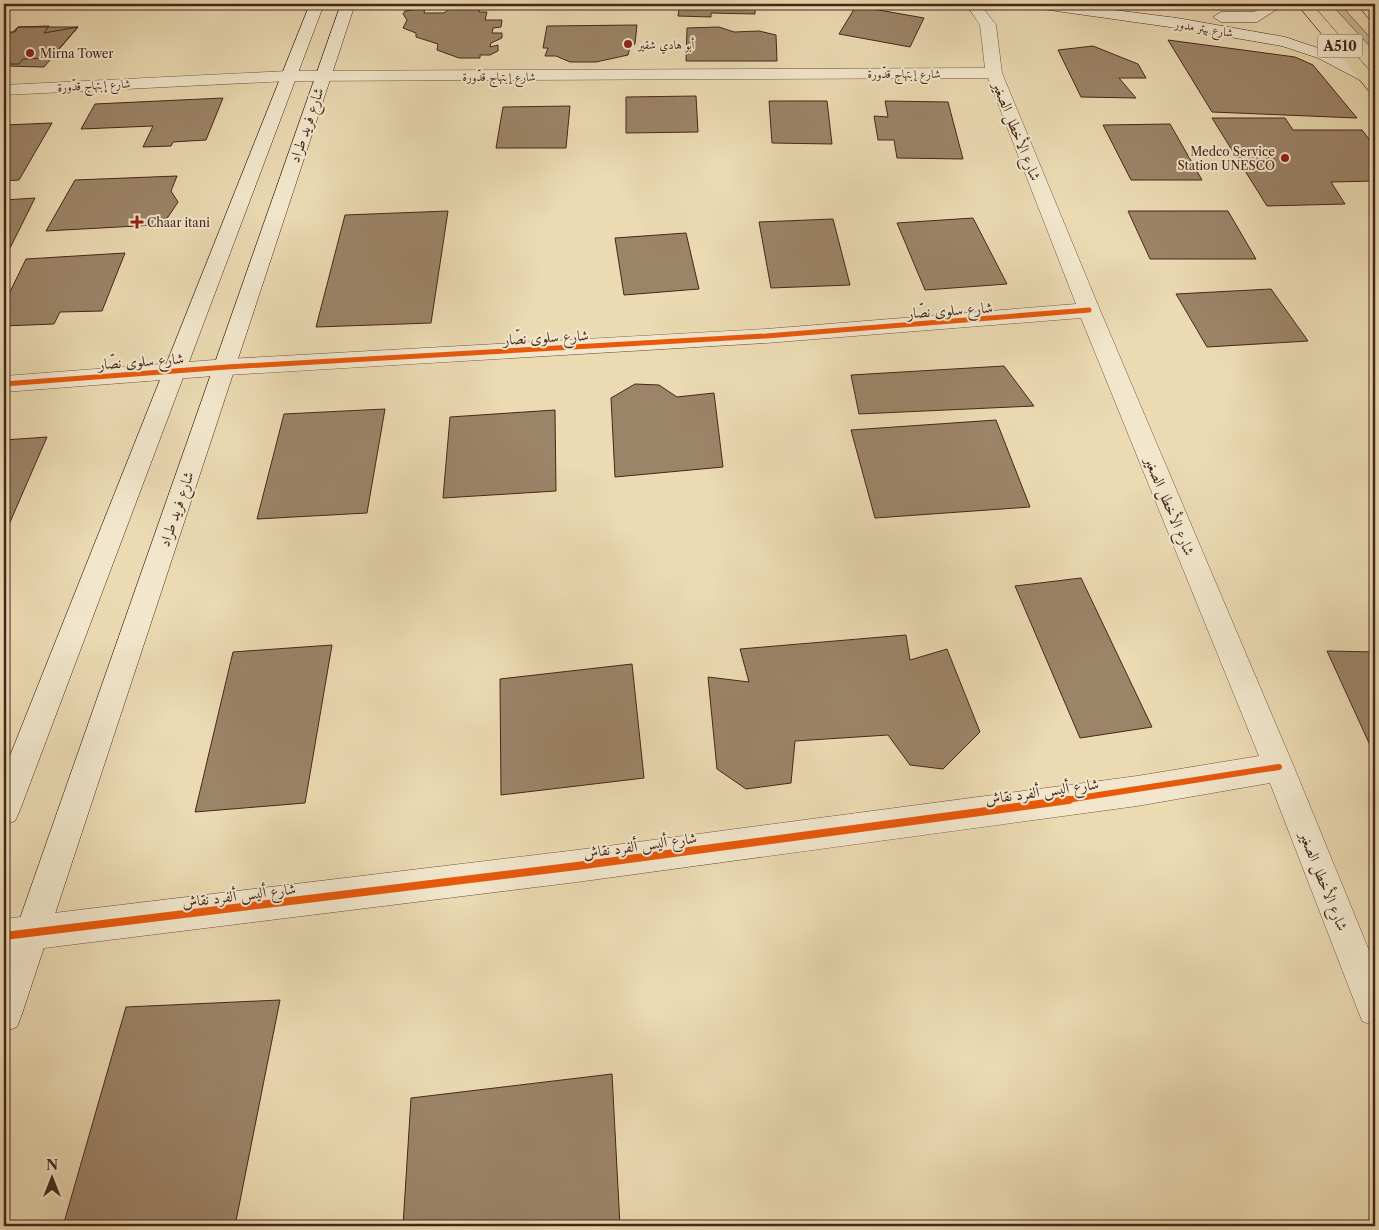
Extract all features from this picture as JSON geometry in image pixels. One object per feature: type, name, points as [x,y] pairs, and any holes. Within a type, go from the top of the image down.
[{"type":"highway","name":"A510","points":[[1304,4],[1371,82]]},
{"type":"highway","name":"A510","points":[[1364,4],[1375,17]]},
{"type":"street","points":[[4,810],[317,4]]},
{"type":"street","name":"شارع فريد طراد","points":[[4,1014],[17,935],[224,367],[348,4]]},
{"type":"street","name":"شارع الأخطل الصغير","points":[[973,4],[988,25],[994,73],[1089,310],[1279,767],[1375,1008]]},
{"type":"street","name":"شارع بيتر مدور","points":[[1034,4],[1177,23],[1285,42],[1324,55],[1371,82]]},
{"type":"street","name":"شارع بيتر مدور","points":[[1122,4],[1232,18],[1258,17],[1278,4]]},
{"type":"street","name":"شارع إبتهاج قدّورة","points":[[4,90],[288,76],[994,73]]},
{"type":"street","name":"شارع سلوى نصّار","points":[[4,384],[224,367],[724,340],[980,321],[1089,310]]},
{"type":"street","name":"شارع أليس ألفرد نقاش","points":[[17,935],[587,864],[1127,793],[1279,767]]},
{"type":"shaded area","points":[[1331,4],[1340,4],[1375,43],[1375,52]]},
{"type":"building","points":[[680,4],[755,4],[755,14],[711,13],[711,17],[678,16]]},
{"type":"building","points":[[856,6],[924,18],[910,47],[839,34]]},
{"type":"building","points":[[425,8],[424,13],[444,13],[450,8],[480,8],[479,12],[487,12],[485,20],[502,20],[501,27],[493,28],[492,33],[502,33],[502,38],[491,43],[490,47],[498,45],[498,51],[490,55],[480,55],[480,58],[459,58],[437,50],[438,44],[416,37],[416,33],[403,28],[407,20],[403,14],[405,11]]},
{"type":"building","points":[[637,25],[635,44],[630,47],[628,55],[596,62],[570,62],[556,56],[545,56],[548,48],[543,48],[547,26]]},
{"type":"building","name":"Mirna Tower","points":[[49,26],[44,33],[78,27],[51,58],[23,59],[19,64],[4,64],[4,32],[15,32],[18,27]]},
{"type":"building","name":"Mirna Tower","points":[[18,27],[78,27],[44,67],[4,66],[4,40]]},
{"type":"building","points":[[719,27],[734,32],[759,31],[776,35],[777,61],[686,61],[687,28]]},
{"type":"building","points":[[1168,40],[1295,57],[1313,65],[1357,118],[1212,112]]},
{"type":"building","points":[[1093,46],[1138,64],[1146,78],[1119,78],[1136,98],[1081,97],[1058,50]]},
{"type":"building","points":[[696,96],[698,132],[626,133],[626,97]]},
{"type":"building","points":[[223,98],[206,140],[173,142],[171,146],[143,147],[153,126],[81,129],[95,104]]},
{"type":"building","points":[[769,101],[827,101],[832,144],[772,143]]},
{"type":"building","points":[[885,101],[948,102],[963,159],[897,158],[894,140],[878,140],[874,116],[888,117]]},
{"type":"building","points":[[570,106],[566,148],[496,148],[503,107]]},
{"type":"building","points":[[1212,118],[1285,118],[1293,130],[1362,130],[1375,147],[1375,181],[1331,182],[1345,204],[1267,206]]},
{"type":"building","points":[[52,123],[19,180],[4,181],[4,125]]},
{"type":"building","points":[[1170,124],[1202,180],[1131,180],[1103,125]]},
{"type":"building","points":[[177,176],[171,191],[178,202],[168,217],[155,225],[46,231],[75,180]]},
{"type":"building","points":[[35,198],[4,260],[4,200]]},
{"type":"building","points":[[448,211],[431,323],[316,327],[345,215]]},
{"type":"building","points":[[1128,211],[1228,211],[1256,259],[1150,259]]},
{"type":"building","points":[[973,218],[1007,284],[925,290],[897,223]]},
{"type":"building","points":[[833,219],[850,285],[771,288],[759,222]]},
{"type":"building","points":[[686,233],[699,289],[624,295],[615,238]]},
{"type":"building","points":[[125,253],[102,311],[60,312],[54,324],[4,326],[4,304],[26,259]]},
{"type":"building","points":[[1271,289],[1308,341],[1207,347],[1176,294]]},
{"type":"building","points":[[1004,366],[1034,406],[859,414],[851,375]]},
{"type":"building","points":[[635,384],[659,385],[677,397],[714,393],[723,467],[615,477],[611,398]]},
{"type":"building","points":[[385,409],[367,513],[257,519],[284,414]]},
{"type":"building","points":[[555,410],[556,491],[443,498],[450,417]]},
{"type":"building","points":[[996,420],[1030,507],[875,518],[851,430]]},
{"type":"building","points":[[47,437],[4,536],[4,440]]},
{"type":"building","points":[[1081,578],[1152,727],[1080,738],[1015,586]]},
{"type":"building","points":[[906,635],[910,660],[947,649],[980,732],[943,769],[910,765],[888,735],[795,741],[791,783],[746,789],[717,769],[708,677],[749,682],[740,649]]},
{"type":"building","points":[[332,645],[305,803],[195,812],[233,652]]},
{"type":"building","points":[[1327,651],[1375,652],[1375,756]]},
{"type":"building","points":[[632,664],[644,778],[501,795],[500,679]]},
{"type":"building","points":[[280,1000],[235,1226],[63,1226],[126,1007]]},
{"type":"building","points":[[612,1074],[620,1226],[403,1226],[411,1098]]},
{"type":"cycle path","points":[[4,384],[227,367],[874,329],[1089,310]]},
{"type":"cycle path","points":[[4,936],[577,866],[1137,791],[1279,767]]},
{"type":"place","name":"أبو هادي شقير","points":[[628,44]]},
{"type":"place","name":"Mirna Tower","points":[[30,53]]},
{"type":"place","name":"Medco Service Station UNESCO","points":[[1285,158]]},
{"type":"place","name":"Chaar itani","points":[[137,222]]}]
